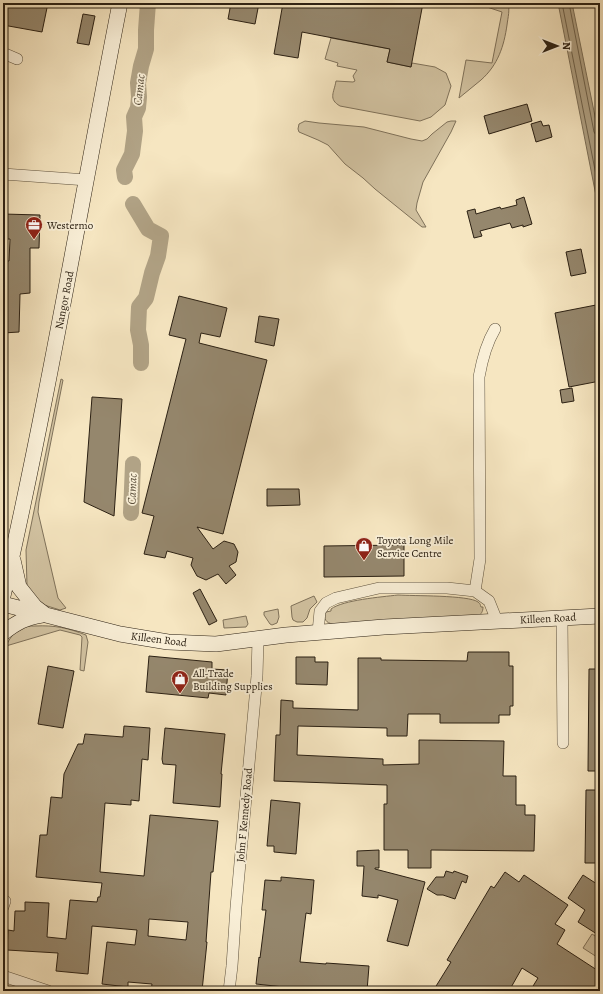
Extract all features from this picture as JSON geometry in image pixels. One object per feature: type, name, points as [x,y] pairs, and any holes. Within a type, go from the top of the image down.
[{"type":"main road","name":"Nangor Road","points":[[3,596],[8,554],[20,524],[120,3]]},
{"type":"main road","points":[[8,554],[19,587],[35,608],[46,615]]},
{"type":"main road","name":"Killeen Road","points":[[3,604],[120,634],[168,642],[216,644],[384,626],[600,616]]},
{"type":"main road","points":[[3,633],[17,622],[31,617],[46,615]]},
{"type":"street","points":[[3,53],[17,59]]},
{"type":"street","points":[[3,174],[87,180]]},
{"type":"street","points":[[475,591],[480,559],[479,377],[482,358],[495,329]]},
{"type":"street","points":[[318,632],[320,611],[326,603],[336,598],[379,588],[447,588],[475,591],[489,601],[497,621]]},
{"type":"street","points":[[562,618],[563,743]]},
{"type":"street","name":"John F Kennedy Road","points":[[229,991],[258,639]]},
{"type":"street","points":[[3,976],[48,991]]},
{"type":"shaded area","points":[[482,3],[508,3],[509,14],[506,33],[502,48],[492,68],[481,80],[459,98],[466,60],[492,63],[502,12],[484,6]]},
{"type":"shaded area","points":[[331,38],[390,49],[387,62],[411,67],[412,63],[435,67],[446,73],[451,86],[445,105],[431,117],[420,121],[340,106],[334,101],[333,98],[336,81],[355,81],[353,76],[357,70],[337,66],[338,63],[325,59]]},
{"type":"shaded area","points":[[305,121],[364,127],[422,141],[427,139],[447,122],[456,121],[423,182],[417,203],[416,210],[426,227],[422,227],[345,164],[328,145],[299,132],[299,124]]},
{"type":"shaded area","points":[[61,379],[63,380],[38,512],[58,598],[66,608],[60,610],[41,604],[27,586],[26,550]]},
{"type":"shaded area","points":[[398,595],[464,598],[478,602],[483,609],[482,613],[478,616],[333,624],[327,622],[325,619],[326,612],[331,611],[331,609],[344,603]]},
{"type":"shaded area","points":[[314,596],[317,602],[310,609],[307,618],[303,622],[293,620],[291,606]]},
{"type":"shaded area","points":[[278,609],[279,617],[277,623],[272,625],[264,615],[264,612]]},
{"type":"shaded area","points":[[246,616],[248,624],[246,627],[224,628],[223,620]]},
{"type":"shaded area","points":[[49,626],[73,630],[86,635],[88,642],[84,671],[80,670],[82,637],[80,635],[60,630],[6,646],[12,636],[23,627]]},
{"type":"shaded area","points":[[592,934],[600,939],[600,959],[583,948]]},
{"type":"water","points":[[558,3],[572,3],[600,141],[600,216]]},
{"type":"building","points":[[3,3],[48,3],[42,32],[3,25]]},
{"type":"building","points":[[231,3],[259,3],[255,24],[228,19]]},
{"type":"building","points":[[283,3],[423,3],[411,67],[387,62],[390,49],[302,32],[298,58],[274,54]]},
{"type":"building","points":[[83,14],[95,16],[89,45],[77,43]]},
{"type":"building","points":[[527,104],[532,121],[489,134],[484,116]]},
{"type":"building","points":[[541,121],[543,126],[549,125],[552,137],[536,142],[531,124]]},
{"type":"building","points":[[524,197],[532,224],[512,228],[510,223],[480,231],[482,236],[474,238],[467,211],[475,209],[476,214],[500,207],[501,209],[517,205],[516,200]]},
{"type":"building","points":[[3,214],[40,215],[39,248],[30,248],[30,293],[20,294],[19,332],[3,333],[3,261],[9,261],[10,239],[3,239]]},
{"type":"building","points":[[581,249],[586,273],[571,276],[566,252]]},
{"type":"building","points":[[179,296],[227,308],[220,337],[201,333],[199,343],[267,360],[223,534],[197,527],[213,549],[224,541],[234,544],[238,552],[236,562],[229,566],[236,575],[226,584],[218,574],[206,580],[197,576],[191,565],[193,558],[167,551],[165,558],[144,554],[154,516],[142,513],[186,339],[169,335]]},
{"type":"building","points":[[596,305],[600,328],[600,381],[569,387],[555,313]]},
{"type":"building","points":[[259,316],[279,319],[274,346],[255,342]]},
{"type":"building","points":[[572,388],[574,401],[562,403],[560,390]]},
{"type":"building","points":[[92,397],[122,399],[114,516],[84,502]]},
{"type":"building","points":[[267,489],[299,489],[300,505],[267,506]]},
{"type":"building","name":"Toyota Long Mile Service Centre","points":[[404,545],[404,576],[324,577],[324,546]]},
{"type":"building","points":[[200,589],[217,621],[209,625],[193,593]]},
{"type":"building","points":[[468,652],[509,652],[509,666],[513,666],[513,706],[510,706],[510,715],[499,715],[499,723],[440,723],[440,714],[408,714],[407,736],[387,736],[387,728],[298,726],[297,755],[383,759],[383,765],[419,764],[419,740],[504,741],[503,776],[516,776],[516,805],[525,805],[525,815],[535,815],[534,851],[431,850],[431,868],[408,868],[408,850],[384,850],[384,804],[387,804],[387,785],[274,781],[276,735],[280,735],[281,700],[293,701],[293,708],[358,710],[358,658],[381,658],[381,660],[467,661]]},
{"type":"building","points":[[149,656],[212,662],[212,669],[228,670],[226,695],[209,693],[208,698],[146,692]]},
{"type":"building","points":[[296,657],[315,657],[315,662],[328,662],[327,685],[296,684]]},
{"type":"building","points":[[48,666],[74,671],[63,728],[38,724]]},
{"type":"building","points":[[589,669],[600,669],[600,771],[588,771]]},
{"type":"building","points":[[124,726],[150,728],[148,760],[142,759],[139,801],[131,800],[131,805],[105,803],[100,872],[144,876],[150,815],[218,821],[213,872],[211,872],[207,942],[202,991],[151,991],[152,984],[128,982],[128,987],[102,984],[107,942],[135,945],[137,930],[92,926],[88,974],[56,971],[58,953],[7,950],[8,930],[14,931],[15,911],[25,911],[25,902],[49,903],[47,937],[66,939],[70,900],[97,902],[98,897],[100,897],[102,883],[36,877],[40,835],[47,835],[51,797],[62,798],[64,774],[78,744],[83,744],[85,734],[123,737]],"holes":[[[149,919],[188,922],[186,940],[148,936]]]},
{"type":"building","points":[[165,728],[225,734],[221,774],[220,807],[173,803],[176,765],[163,764],[162,759]]},
{"type":"building","points":[[586,790],[600,790],[600,863],[585,863]]},
{"type":"building","points":[[271,800],[300,803],[296,854],[274,852],[274,846],[267,846]]},
{"type":"building","points":[[379,850],[379,868],[375,869],[425,882],[408,946],[387,941],[398,900],[378,895],[378,898],[362,896],[364,866],[357,866],[357,851]]},
{"type":"building","points":[[446,871],[453,873],[454,871],[468,876],[466,883],[462,881],[455,899],[443,895],[437,895],[427,889],[436,877],[444,877]]},
{"type":"building","points":[[505,872],[519,882],[524,875],[568,905],[555,924],[565,930],[557,944],[600,972],[600,984],[596,991],[530,991],[538,978],[522,968],[509,991],[433,991],[451,962],[447,960],[491,886],[494,888]]},
{"type":"building","points":[[583,875],[600,886],[600,936],[578,922],[585,910],[568,898]]},
{"type":"building","points":[[281,877],[314,880],[311,914],[306,913],[300,962],[369,966],[367,991],[321,991],[256,984],[266,910],[262,910],[265,880],[281,881]]},
{"type":"waterway","name":"Camac","points":[[125,177],[124,170],[132,154],[135,131],[134,117],[138,108],[139,97],[138,83],[146,49],[148,3]]},
{"type":"waterway","name":"Camac","points":[[133,204],[148,229],[161,236],[158,256],[146,298],[139,307],[138,330],[141,345],[141,363]]},
{"type":"waterway","name":"Camac","points":[[131,513],[133,464]]},
{"type":"place","name":"Westermo","points":[[34,240]]},
{"type":"place","name":"Toyota Long Mile Service Centre","points":[[364,561]]},
{"type":"place","name":"All-Trade Building Supplies","points":[[180,694]]}]
